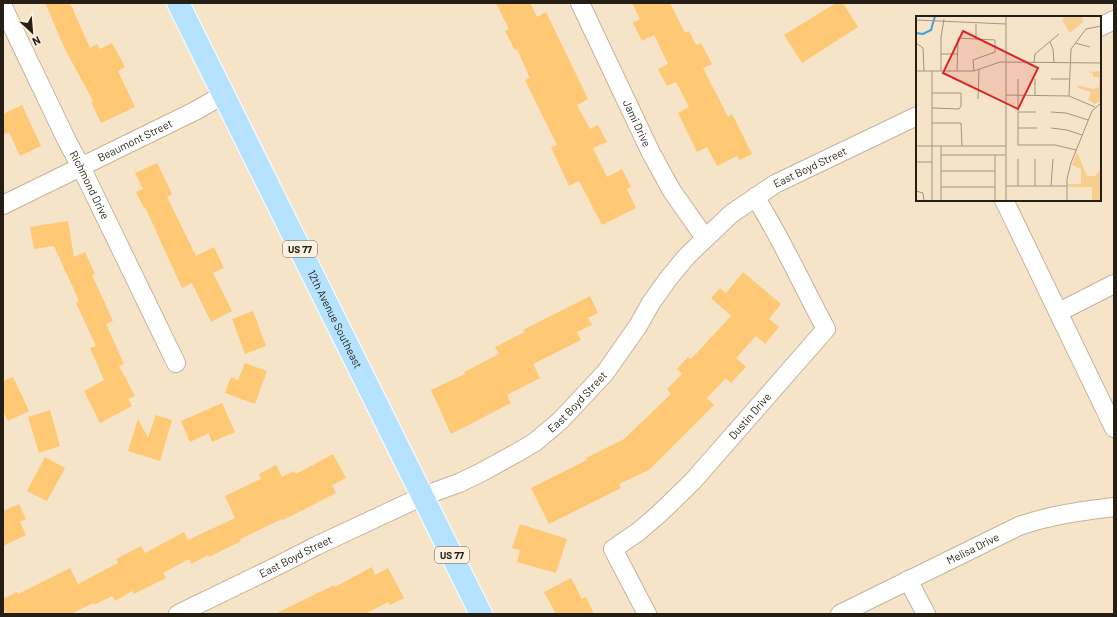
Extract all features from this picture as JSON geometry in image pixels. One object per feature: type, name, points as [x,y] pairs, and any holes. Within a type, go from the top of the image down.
[{"type":"main road","name":"12th Avenue Southeast","points":[[178,3],[481,614]]},
{"type":"street","name":"Jami Drive","points":[[580,3],[651,153],[672,191],[705,238]]},
{"type":"street","name":"Richmond Drive","points":[[3,7],[66,141],[176,363]]},
{"type":"street","points":[[1101,26],[1114,20]]},
{"type":"street","name":"Beaumont Street","points":[[3,205],[223,96]]},
{"type":"street","name":"East Boyd Street","points":[[178,614],[316,546],[423,496],[459,483],[535,442],[560,421],[605,373],[638,326],[651,303],[668,279],[687,256],[731,214],[775,184],[916,116]]},
{"type":"street","name":"Dustin Drive","points":[[647,614],[613,549],[638,532],[693,482],[826,329],[810,301],[771,222],[755,197]]},
{"type":"street","points":[[1004,201],[1114,428]]},
{"type":"street","points":[[1059,312],[1114,284]]},
{"type":"street","name":"Melisa Drive","points":[[840,614],[1019,526],[1035,520],[1073,512],[1114,507]]},
{"type":"street","points":[[908,580],[926,614]]},
{"type":"building","points":[[45,3],[70,3],[90,48],[97,44],[100,49],[112,43],[125,67],[118,71],[135,107],[101,123],[91,102],[93,101],[65,49]]},
{"type":"building","points":[[496,3],[530,3],[537,17],[546,12],[588,99],[577,105],[590,129],[598,125],[607,142],[593,148],[607,177],[622,169],[631,187],[627,189],[636,208],[602,225],[579,181],[569,186],[551,147],[557,145],[525,80],[530,78],[517,49],[515,50],[505,31],[509,29]]},
{"type":"building","points":[[632,3],[670,3],[685,33],[689,31],[696,45],[701,43],[712,64],[703,68],[728,117],[732,114],[752,154],[740,160],[737,156],[717,166],[707,147],[697,152],[678,113],[689,107],[676,82],[667,86],[658,69],[668,64],[654,35],[642,41],[633,23],[640,19]]},
{"type":"building","points":[[836,3],[843,3],[858,27],[802,63],[784,35]]},
{"type":"building","points":[[22,105],[41,146],[20,156],[9,132],[3,135],[3,114]]},
{"type":"building","points":[[157,163],[172,194],[167,197],[196,256],[214,247],[224,268],[213,273],[232,311],[211,322],[192,283],[182,288],[145,207],[144,208],[136,192],[143,189],[135,173]]},
{"type":"building","points":[[68,221],[74,257],[85,252],[95,274],[92,275],[113,321],[106,324],[124,364],[119,366],[135,396],[128,399],[132,406],[100,423],[84,391],[104,380],[90,348],[96,346],[76,303],[79,301],[54,246],[34,249],[30,227]]},
{"type":"building","points":[[743,272],[781,304],[769,319],[779,327],[765,344],[756,336],[736,358],[746,367],[731,383],[726,378],[707,398],[714,405],[649,470],[619,484],[621,488],[549,524],[531,488],[587,460],[586,458],[624,439],[671,394],[667,389],[682,374],[677,369],[688,357],[691,359],[731,316],[711,298],[720,288],[726,293]]},
{"type":"building","points":[[590,296],[598,313],[588,318],[592,325],[577,332],[581,340],[533,364],[540,378],[507,395],[511,403],[451,434],[431,390],[465,374],[464,372],[499,354],[495,347],[525,332],[523,330]]},
{"type":"building","points":[[253,311],[266,346],[245,354],[232,319]]},
{"type":"building","points":[[245,363],[267,371],[255,404],[225,393],[231,377],[238,380]]},
{"type":"building","points":[[13,377],[29,411],[8,421],[3,411],[3,381]]},
{"type":"building","points":[[222,403],[235,432],[212,442],[209,433],[190,442],[181,421]]},
{"type":"building","points":[[50,410],[60,446],[39,453],[28,417]]},
{"type":"building","points":[[156,415],[172,420],[160,461],[128,451],[138,419],[148,438]]},
{"type":"building","points":[[333,454],[346,478],[332,485],[336,493],[283,520],[282,519],[240,539],[241,541],[209,557],[208,555],[191,564],[189,559],[163,573],[166,578],[134,594],[132,591],[115,601],[112,596],[94,605],[93,603],[71,614],[6,614],[3,608],[3,599],[17,592],[18,594],[70,568],[78,584],[118,563],[116,559],[141,546],[145,553],[184,532],[188,540],[235,518],[225,496],[261,479],[259,474],[276,465],[282,477],[294,471],[296,474]]},
{"type":"building","points":[[45,457],[65,468],[47,501],[27,491]]},
{"type":"building","points":[[19,504],[26,519],[20,522],[26,535],[3,546],[3,511]]},
{"type":"building","points":[[520,524],[567,539],[556,573],[517,562],[520,550],[512,548]]},
{"type":"building","points":[[372,567],[375,575],[388,568],[404,598],[390,605],[388,602],[365,614],[275,614],[334,585],[335,587]]},
{"type":"building","points":[[571,578],[582,599],[586,597],[594,614],[556,614],[544,592]]}]
